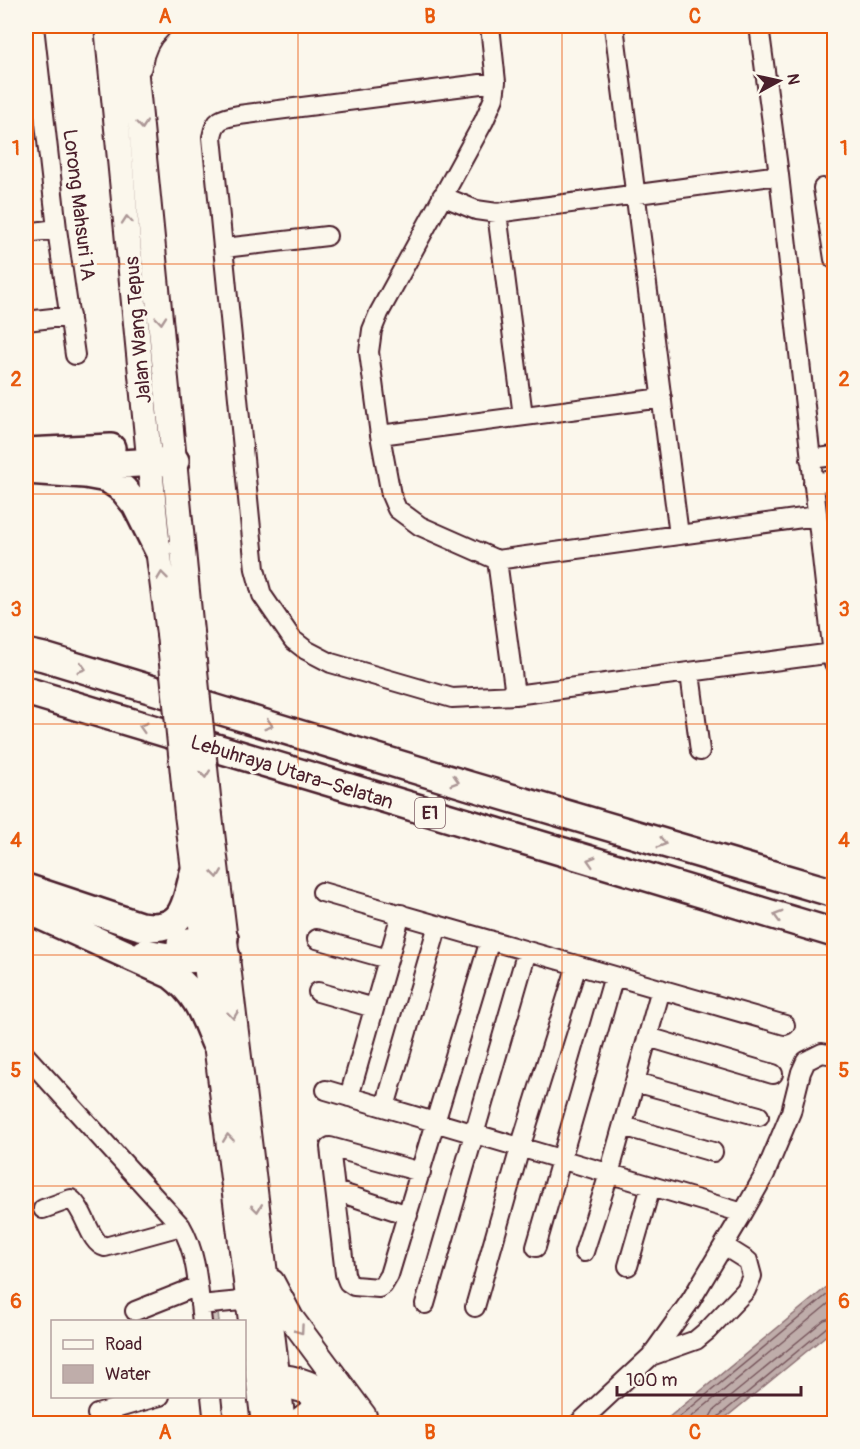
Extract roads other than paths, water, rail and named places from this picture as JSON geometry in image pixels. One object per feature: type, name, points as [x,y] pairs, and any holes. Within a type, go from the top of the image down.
[{"type":"highway","points":[[26,452],[162,453]]},
{"type":"highway","points":[[26,470],[162,453]]},
{"type":"highway","points":[[26,470],[85,474],[107,478],[123,489],[136,505],[158,549]]},
{"type":"highway","name":"Lebuhraya Utara–Selatan","points":[[32,653],[834,893]]},
{"type":"highway","name":"Lebuhraya Utara–Selatan","points":[[26,691],[834,933]]},
{"type":"highway","points":[[26,888],[140,926],[154,928],[172,924],[182,916],[194,873]]},
{"type":"highway","points":[[26,888],[144,938],[215,949]]},
{"type":"highway","points":[[26,909],[109,942],[161,957],[215,949]]},
{"type":"highway","points":[[26,909],[172,975],[188,987],[199,1004],[215,1042]]},
{"type":"main road","name":"Jalan Wang Tepus","points":[[107,26],[162,453],[180,633]]},
{"type":"main road","name":"Jalan Wang Tepus","points":[[131,26],[138,82],[162,453],[158,549],[180,633]]},
{"type":"main road","points":[[138,82],[140,57],[150,34],[159,26]]},
{"type":"main road","points":[[180,633],[198,815],[215,949],[263,1260],[279,1298],[355,1419]]},
{"type":"main road","points":[[198,815],[194,873],[215,949],[215,1042],[258,1300],[268,1381],[283,1424]]},
{"type":"main road","points":[[258,1300],[263,1260]]},
{"type":"main road","points":[[264,1424],[268,1381]]},
{"type":"main road","points":[[295,1424],[309,1413],[355,1419]]},
{"type":"street","name":"Lorong Mahsuri 1A","points":[[34,26],[34,98],[57,229],[75,355]]},
{"type":"street","points":[[490,26],[496,82],[494,98],[484,121],[379,313],[372,330],[369,352],[380,435],[391,495],[397,509],[420,526],[497,560],[817,516]]},
{"type":"street","points":[[614,26],[679,535]]},
{"type":"street","points":[[496,82],[239,115],[222,118],[214,126],[212,137],[255,569],[262,595],[293,640],[306,650],[331,663],[452,698],[515,695],[690,673],[834,659],[759,26]]},
{"type":"street","points":[[442,196],[476,210],[497,213],[778,175]]},
{"type":"street","points":[[823,188],[834,259]]},
{"type":"street","points":[[497,213],[523,416]]},
{"type":"street","points":[[26,233],[57,229]]},
{"type":"street","points":[[224,248],[327,236]]},
{"type":"street","points":[[26,321],[70,316]]},
{"type":"street","points":[[380,435],[662,398]]},
{"type":"street","points":[[810,459],[834,456]]},
{"type":"street","points":[[813,483],[834,480]]},
{"type":"street","points":[[497,560],[515,695]]},
{"type":"street","points":[[690,673],[700,751]]},
{"type":"street","points":[[322,892],[785,1025]]},
{"type":"street","points":[[349,1097],[401,914]]},
{"type":"street","points":[[385,1107],[438,925]]},
{"type":"street","points":[[317,939],[388,958]]},
{"type":"street","points":[[421,1172],[330,1147],[345,1274],[348,1282],[354,1286],[379,1288],[389,1275],[421,1172],[490,940]]},
{"type":"street","points":[[425,1304],[527,951]]},
{"type":"street","points":[[475,1307],[520,1148],[577,965]]},
{"type":"street","points":[[536,1247],[614,976]]},
{"type":"street","points":[[584,1252],[609,1174],[661,989]]},
{"type":"street","points":[[318,992],[374,1008]]},
{"type":"street","points":[[648,1037],[773,1074]]},
{"type":"street","points":[[578,1424],[651,1356],[691,1300],[765,1174],[791,1112],[806,1061],[822,1053],[834,1055]]},
{"type":"street","points":[[26,1056],[181,1226],[189,1238],[192,1249],[201,1313],[258,1300]]},
{"type":"street","points":[[635,1082],[759,1116]]},
{"type":"street","points":[[326,1090],[743,1214]]},
{"type":"street","points":[[623,1126],[713,1152]]},
{"type":"street","points":[[628,1266],[651,1186]]},
{"type":"street","points":[[336,1191],[408,1215]]},
{"type":"street","points":[[43,1209],[71,1199],[77,1204],[94,1240],[100,1246],[105,1247],[181,1226]]},
{"type":"street","points":[[651,1356],[696,1340],[746,1290],[752,1276],[748,1261],[724,1246]]},
{"type":"street","points":[[135,1311],[198,1286]]},
{"type":"street","points":[[268,1381],[316,1383],[332,1391],[355,1419]]},
{"type":"street","points":[[268,1381],[321,1401],[355,1419]]},
{"type":"street","points":[[97,1414],[153,1398]]},
{"type":"street","points":[[211,1398],[214,1424]]},
{"type":"water","points":[[834,1281],[834,1329],[719,1423],[662,1423]]}]
